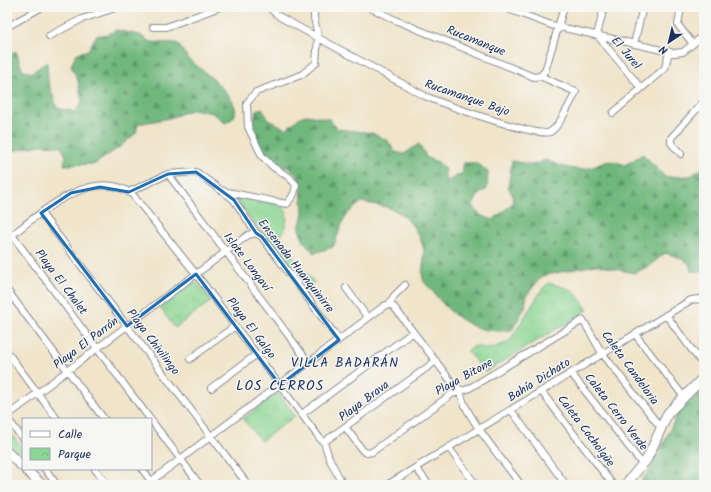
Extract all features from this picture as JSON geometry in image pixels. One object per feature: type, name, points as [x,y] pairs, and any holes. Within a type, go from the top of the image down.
[{"type":"street","points":[[7,27],[42,7]]},
{"type":"street","points":[[49,36],[91,15],[118,7]]},
{"type":"street","points":[[153,27],[166,27],[220,7]]},
{"type":"street","points":[[268,7],[280,17],[318,36]]},
{"type":"street","points":[[10,237],[61,198],[82,190],[108,187],[129,192],[168,174],[196,172],[223,191],[287,204],[294,194],[296,185],[289,177],[273,167],[262,156],[248,127],[247,103],[256,92],[300,75],[316,63],[318,36],[314,18],[314,7]]},
{"type":"street","name":"Rucamanque","points":[[369,7],[395,20],[519,71],[534,77],[540,76],[576,92]]},
{"type":"street","points":[[503,7],[558,26],[669,52],[680,53],[703,36]]},
{"type":"street","points":[[540,76],[545,71],[564,7]]},
{"type":"street","name":"El Jurel","points":[[604,7],[597,35],[641,88]]},
{"type":"street","points":[[634,44],[643,7]]},
{"type":"street","points":[[681,7],[678,25],[693,44]]},
{"type":"street","name":"Rucamanque Bajo","points":[[318,36],[378,72],[431,99],[538,133],[549,133],[555,128],[576,92]]},
{"type":"street","points":[[613,113],[665,68],[669,52]]},
{"type":"street","points":[[681,154],[671,143],[671,138],[704,102]]},
{"type":"street","name":"Islote Longaví","points":[[168,174],[309,363]]},
{"type":"street","name":"Ensenada Huanquinirre","points":[[223,191],[234,200],[256,233],[262,237],[339,340]]},
{"type":"street","name":"Playa El Galgo","points":[[129,192],[140,201],[324,442],[343,485]]},
{"type":"street","name":"Playa Chivilingo","points":[[41,213],[248,485]]},
{"type":"street","name":"Playa El Parrón","points":[[7,417],[226,251],[248,235],[256,233]]},
{"type":"street","name":"Playa El Chalet","points":[[10,237],[150,418]]},
{"type":"street","points":[[143,470],[150,484],[368,318],[389,304],[394,296],[405,285]]},
{"type":"street","points":[[346,288],[368,318]]},
{"type":"street","points":[[7,290],[103,418]]},
{"type":"street","name":"Bahía Dichato","points":[[387,485],[480,430],[602,353],[694,299],[704,302]]},
{"type":"street","points":[[389,304],[394,307],[454,385],[461,390],[462,402],[480,430],[521,485]]},
{"type":"street","points":[[666,316],[704,366]]},
{"type":"street","name":"Caleta Candelaria","points":[[583,320],[602,353],[661,428]]},
{"type":"street","name":"Playa Bitone","points":[[346,428],[363,451],[370,453],[452,394],[468,389],[583,320]]},
{"type":"street","points":[[190,359],[235,326]]},
{"type":"street","points":[[302,414],[413,332]]},
{"type":"street","points":[[634,334],[684,397]]},
{"type":"street","points":[[7,352],[57,418]]},
{"type":"street","points":[[211,388],[257,354]]},
{"type":"street","name":"Playa Brava","points":[[324,442],[346,428],[436,361]]},
{"type":"street","name":"Caleta Cerro Verde","points":[[571,373],[643,465]]},
{"type":"street","points":[[625,485],[643,465],[654,446],[668,413],[704,377]]},
{"type":"street","name":"Caleta Cocholgüe","points":[[541,391],[613,485]]},
{"type":"street","points":[[511,410],[566,485]]},
{"type":"street","points":[[7,417],[22,438]]},
{"type":"street","name":"Playa El Chalet","points":[[152,420],[200,485]]},
{"type":"street","points":[[448,448],[476,485]]},
{"type":"street","points":[[7,452],[22,466]]},
{"type":"street","points":[[416,468],[429,485]]},
{"type":"street","points":[[26,470],[42,485]]},
{"type":"street","points":[[46,470],[58,485]]},
{"type":"street","points":[[96,470],[107,485]]},
{"type":"highlighted area","points":[[196,172],[234,200],[256,233],[262,237],[339,340],[280,385],[196,274],[127,326],[41,213],[71,193],[100,187],[129,192],[168,174]]},
{"type":"green space","points":[[116,30],[140,35],[150,42],[177,43],[190,60],[222,87],[229,96],[234,104],[235,111],[233,118],[225,123],[213,113],[193,109],[170,118],[138,124],[136,133],[121,146],[95,164],[64,165],[66,156],[61,146],[41,145],[7,152],[7,114],[13,111],[10,94],[12,78],[7,72],[7,55],[16,51],[22,69],[31,73],[47,62],[48,81],[57,108],[75,112],[82,102],[78,81],[71,66],[76,54],[88,50],[96,36],[109,34]]},
{"type":"green space","points":[[262,108],[268,119],[286,129],[300,117],[307,115],[329,119],[338,129],[372,133],[388,141],[395,152],[404,154],[419,144],[427,158],[438,162],[445,169],[445,182],[463,173],[463,163],[477,163],[488,172],[487,189],[479,194],[473,205],[480,215],[493,220],[513,203],[512,194],[508,187],[512,161],[533,165],[545,160],[564,167],[584,169],[591,168],[604,162],[612,161],[625,165],[643,154],[665,177],[690,176],[704,167],[704,272],[691,271],[689,263],[678,257],[665,253],[649,266],[635,273],[595,265],[542,276],[527,295],[525,307],[512,330],[499,331],[477,328],[468,324],[450,311],[425,283],[423,279],[424,251],[420,238],[407,219],[395,211],[386,207],[362,202],[346,217],[333,247],[314,253],[303,240],[299,229],[303,213],[301,184],[298,177],[291,169],[260,155],[253,132],[256,110]]},
{"type":"green space","points":[[239,197],[258,203],[276,203],[285,209],[287,220],[286,225],[278,239],[314,282],[307,288],[237,202]]},
{"type":"green space","points":[[193,283],[198,284],[211,301],[175,328],[160,308]]},
{"type":"green space","points":[[549,283],[573,290],[588,310],[485,372],[467,351],[475,346],[490,349],[509,342],[543,288]]},
{"type":"green space","points":[[704,389],[704,485],[639,485],[653,465],[678,413]]},
{"type":"green space","points":[[275,394],[280,395],[295,416],[261,441],[243,419]]},
{"type":"green space","points":[[7,428],[22,448],[22,459],[7,445]]},
{"type":"district","name":"VILLA BADARÁN","points":[[345,363]]},
{"type":"district","name":"LOS CERROS","points":[[280,386]]}]
